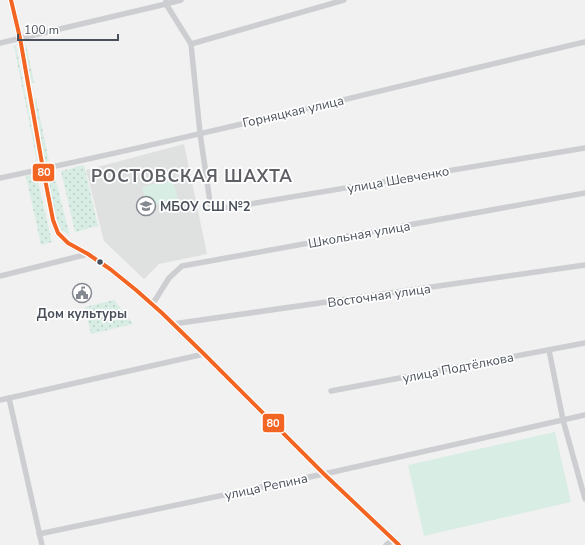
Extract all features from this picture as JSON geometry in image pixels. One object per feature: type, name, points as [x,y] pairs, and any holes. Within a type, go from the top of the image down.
[{"type":"street","points":[[12,0],[53,220],[58,233],[68,243],[88,254],[123,279],[173,324],[324,474],[396,542],[386,545]]},
{"type":"street","points":[[0,43],[166,2],[181,0]]},
{"type":"street","points":[[191,44],[344,0]]},
{"type":"street","points":[[166,2],[191,44],[200,133]]},
{"type":"street","name":"Горняцкая улица","points":[[0,178],[200,133],[585,42]]},
{"type":"street","name":"улица Шевченко","points":[[200,133],[211,209],[238,206],[585,148]]},
{"type":"street","name":"Школьная улица","points":[[152,305],[169,278],[182,266],[585,194]]},
{"type":"street","points":[[0,276],[88,254]]},
{"type":"street","name":"Восточная улица","points":[[173,324],[585,265]]},
{"type":"street","name":"улица Подтёлкова","points":[[331,391],[585,344]]},
{"type":"street","points":[[549,350],[563,420],[585,498]]},
{"type":"street","points":[[0,400],[204,354]]},
{"type":"street","points":[[9,398],[42,545]]},
{"type":"street","name":"улица Репина","points":[[40,534],[324,474],[585,415]]},
{"type":"shaded area","name":"МБОУ СШ №2","points":[[184,144],[207,254],[159,264],[144,279],[104,241],[86,170]]},
{"type":"green space","points":[[26,44],[34,83],[28,81],[24,51]]},
{"type":"green space","points":[[14,46],[16,46],[38,161],[37,161]]},
{"type":"green space","points":[[36,98],[50,166],[45,166],[32,103]]},
{"type":"green space","points":[[84,165],[98,226],[75,232],[61,171]]},
{"type":"green space","points":[[36,173],[52,242],[41,245],[26,176]]},
{"type":"green space","points":[[54,174],[70,236],[61,229],[57,222],[47,176]]},
{"type":"green space","points":[[173,180],[178,200],[147,207],[142,187]]},
{"type":"green space","points":[[114,300],[133,324],[91,334],[85,307]]},
{"type":"green space","points":[[555,432],[571,502],[424,536],[408,465]]},
{"type":"transit line","name":"80","points":[[11,0],[20,38],[53,220],[58,233],[68,243],[110,269],[162,313],[324,474],[399,545]]},
{"type":"place","name":"МБОУ СШ №2","points":[[146,206]]},
{"type":"place","name":"Дом культуры","points":[[82,293]]},
{"type":"district","name":"РОСТОВСКАЯ ШАХТА","points":[[192,176]]}]
